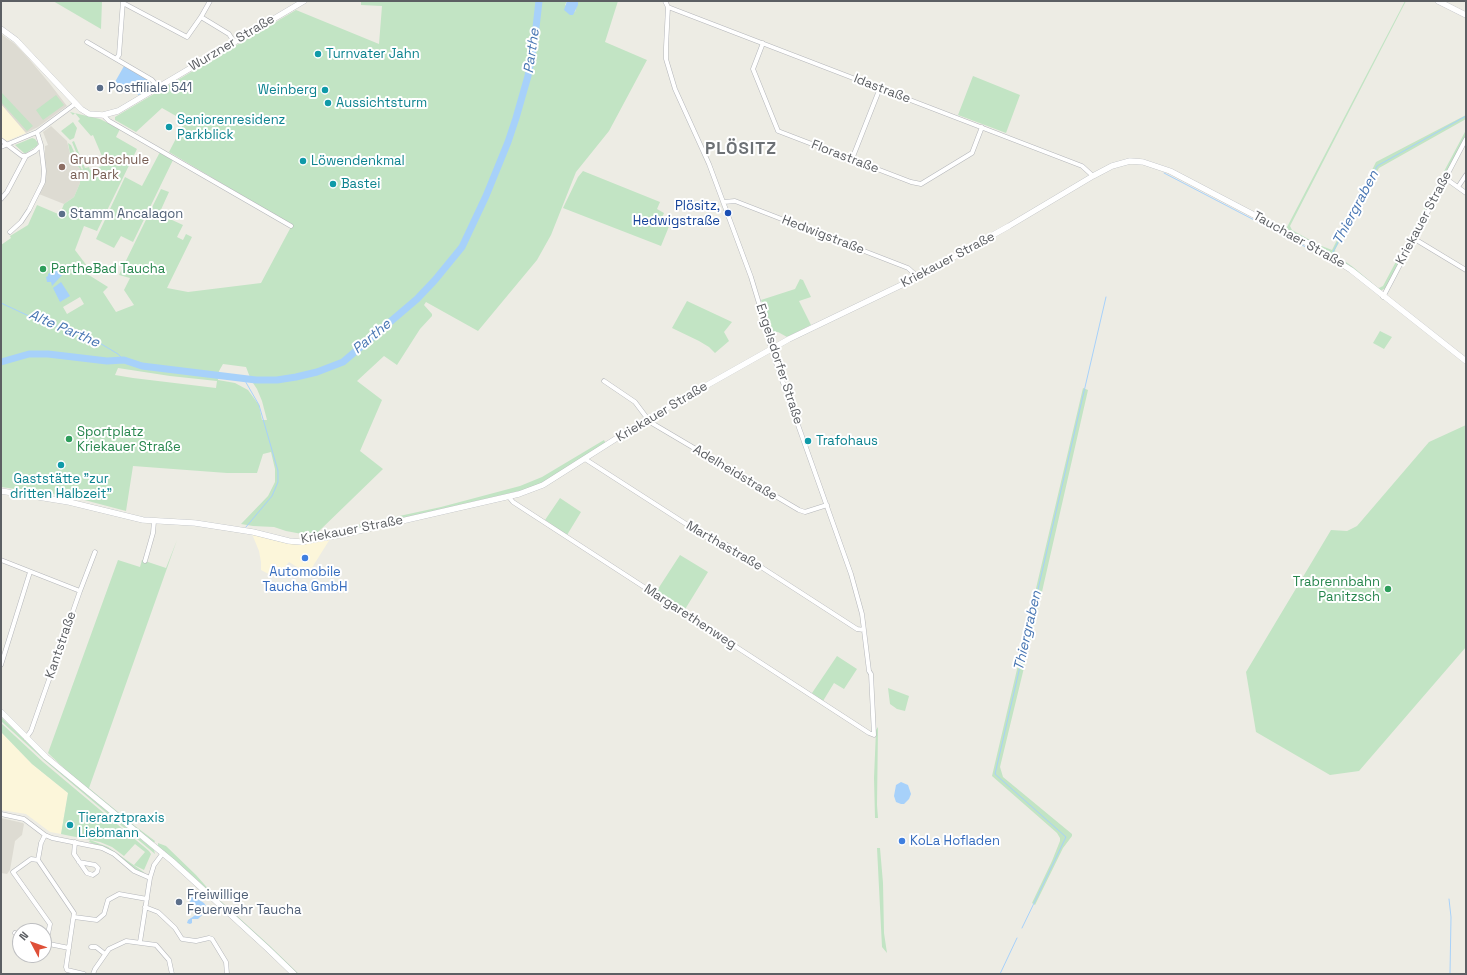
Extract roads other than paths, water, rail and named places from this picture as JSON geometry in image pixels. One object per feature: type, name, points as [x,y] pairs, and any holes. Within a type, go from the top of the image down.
[{"type":"street","points":[[116,59],[119,54],[123,2],[185,38],[188,37],[201,18],[210,1]]},
{"type":"street","name":"Wurzner Straße","points":[[103,115],[118,111],[304,1]]},
{"type":"street","name":"Engelsdorfer Straße","points":[[665,1],[668,7],[666,59],[675,89],[710,164],[724,202],[750,276],[768,333],[771,349],[827,505],[862,614],[869,671],[871,674],[874,735]]},
{"type":"street","points":[[1438,1],[1466,14]]},
{"type":"street","name":"Idastraße","points":[[668,7],[1082,166],[1093,176]]},
{"type":"street","points":[[201,18],[229,34],[234,42]]},
{"type":"street","points":[[1,29],[16,40],[75,104],[88,113],[103,115],[109,121],[291,226]]},
{"type":"street","points":[[87,42],[152,80],[158,88]]},
{"type":"street","name":"Florastraße","points":[[763,43],[752,69],[778,131],[912,182],[921,184],[972,153],[982,127]]},
{"type":"street","points":[[852,159],[880,88]]},
{"type":"street","points":[[1,147],[37,132],[75,104]]},
{"type":"street","points":[[10,232],[21,222],[29,210],[43,182],[44,171],[41,145],[37,132]]},
{"type":"street","points":[[1,140],[22,156],[26,156]]},
{"type":"street","name":"Kriekauer Straße","points":[[1383,297],[1466,140]]},
{"type":"street","points":[[1,199],[10,187],[26,156],[35,151],[41,145]]},
{"type":"street","name":"Kriekauer Straße","points":[[1,491],[69,502],[125,516],[154,521],[195,523],[253,532],[289,541],[301,542],[345,534],[508,497],[536,489],[647,419],[796,335],[918,277],[1118,163],[1136,161]]},
{"type":"street","name":"Tauchaer Straße","points":[[1136,161],[1156,165],[1170,171],[1317,248],[1351,270],[1383,297],[1466,361]]},
{"type":"street","points":[[1458,187],[1466,175]]},
{"type":"street","points":[[1445,178],[1466,192]]},
{"type":"street","name":"Hedwigstraße","points":[[724,202],[735,201],[908,268],[918,277]]},
{"type":"street","points":[[1414,238],[1466,270]]},
{"type":"street","points":[[604,381],[635,402],[647,419]]},
{"type":"street","name":"Adelheidstraße","points":[[647,419],[799,510],[805,512],[827,505]]},
{"type":"street","name":"Marthastraße","points":[[585,459],[711,540],[727,545],[856,629],[864,630]]},
{"type":"street","name":"Margarethenweg","points":[[508,497],[513,502],[874,735]]},
{"type":"street","points":[[145,561],[153,533],[154,521]]},
{"type":"street","name":"Kantstraße","points":[[26,738],[31,731],[95,552]]},
{"type":"street","points":[[1,560],[80,591]]},
{"type":"street","points":[[1,665],[30,572]]},
{"type":"street","points":[[1,712],[46,757],[163,853],[294,974]]},
{"type":"street","points":[[1,814],[24,819],[45,835],[94,845],[107,850],[134,871],[150,878]]},
{"type":"street","points":[[38,860],[45,835]]},
{"type":"street","points":[[75,842],[74,854],[79,862]]},
{"type":"street","points":[[140,942],[150,878],[154,865],[163,853]]},
{"type":"street","points":[[49,923],[13,872],[31,859],[38,860],[72,908],[74,917],[66,970],[84,974]]},
{"type":"street","points":[[74,917],[97,920],[102,916],[108,900],[119,894],[147,899]]},
{"type":"street","points":[[145,907],[158,912],[175,928],[182,939],[196,941],[209,938],[212,939],[226,962],[227,974]]},
{"type":"street","points":[[93,974],[109,949],[123,942],[140,942],[156,945],[170,960],[172,974]]},
{"type":"street","points":[[52,945],[69,948]]},
{"type":"street","points":[[91,947],[96,947],[105,954]]},
{"type":"water","points":[[567,1],[578,1],[578,5],[573,15],[570,15],[564,10]]},
{"type":"water","points":[[124,66],[151,81],[150,83],[153,86],[139,95],[115,82]]},
{"type":"water","points":[[60,266],[64,273],[52,286],[51,282],[47,282],[46,277]]},
{"type":"water","points":[[61,282],[70,296],[60,302],[53,288]]},
{"type":"water","points":[[901,782],[908,785],[911,794],[909,799],[904,804],[896,802],[894,796],[896,785]]},
{"type":"water","points":[[191,894],[193,894],[206,906],[205,912],[198,919],[192,919],[192,923],[190,924],[187,923],[188,920],[197,914],[199,910],[196,905],[193,905],[190,902],[188,898]]},
{"type":"waterway","name":"Parthe","points":[[1,362],[29,354],[48,354],[107,361],[124,360],[142,366],[256,380],[277,380],[296,377],[317,372],[343,362],[417,299],[462,247],[486,196],[516,118],[528,76],[534,45],[539,1]]},
{"type":"waterway","name":"Thiergraben","points":[[1332,254],[1377,166],[1466,116]]},
{"type":"waterway","name":"Thiergraben","points":[[1164,173],[1327,258]]},
{"type":"waterway","name":"Thiergraben","points":[[1022,928],[1066,837],[995,774],[1106,297]]},
{"type":"waterway","name":"Alte Parthe","points":[[1,303],[31,317],[93,339],[118,354],[124,360]]},
{"type":"waterway","points":[[244,379],[259,405],[278,471],[278,482],[272,496],[246,527]]},
{"type":"waterway","points":[[1449,899],[1451,917],[1450,974]]},
{"type":"waterway","name":"Thiergraben","points":[[1000,974],[1017,938]]},
{"type":"place","name":"Turnvater Jahn","points":[[318,54]]},
{"type":"place","name":"Postfiliale 541","points":[[100,88]]},
{"type":"place","name":"Weinberg","points":[[325,90]]},
{"type":"place","name":"Aussichtsturm","points":[[328,103]]},
{"type":"place","name":"Seniorenresidenz Parkblick","points":[[169,127]]},
{"type":"place","name":"Löwendenkmal","points":[[303,161]]},
{"type":"place","name":"Grundschule am Park","points":[[62,167]]},
{"type":"place","name":"Bastei","points":[[333,184]]},
{"type":"place","name":"Plösitz, Hedwigstraße","points":[[728,213]]},
{"type":"place","name":"Stamm Ancalagon","points":[[62,214]]},
{"type":"place","name":"PartheBad Taucha","points":[[43,269]]},
{"type":"place","name":"Sportplatz Kriekauer Straße","points":[[69,439]]},
{"type":"place","name":"Trafohaus","points":[[808,441]]},
{"type":"place","name":"Gaststätte \"zur dritten Halbzeit\"","points":[[61,465]]},
{"type":"place","name":"Automobile Taucha GmbH","points":[[305,558]]},
{"type":"place","name":"Trabrennbahn Panitzsch","points":[[1388,589]]},
{"type":"place","name":"Tierarztpraxis Liebmann","points":[[70,825]]},
{"type":"place","name":"KoLa Hofladen","points":[[902,841]]},
{"type":"place","name":"Freiwillige Feuerwehr Taucha","points":[[179,902]]},
{"type":"district","name":"PLÖSITZ","points":[[741,149]]}]
